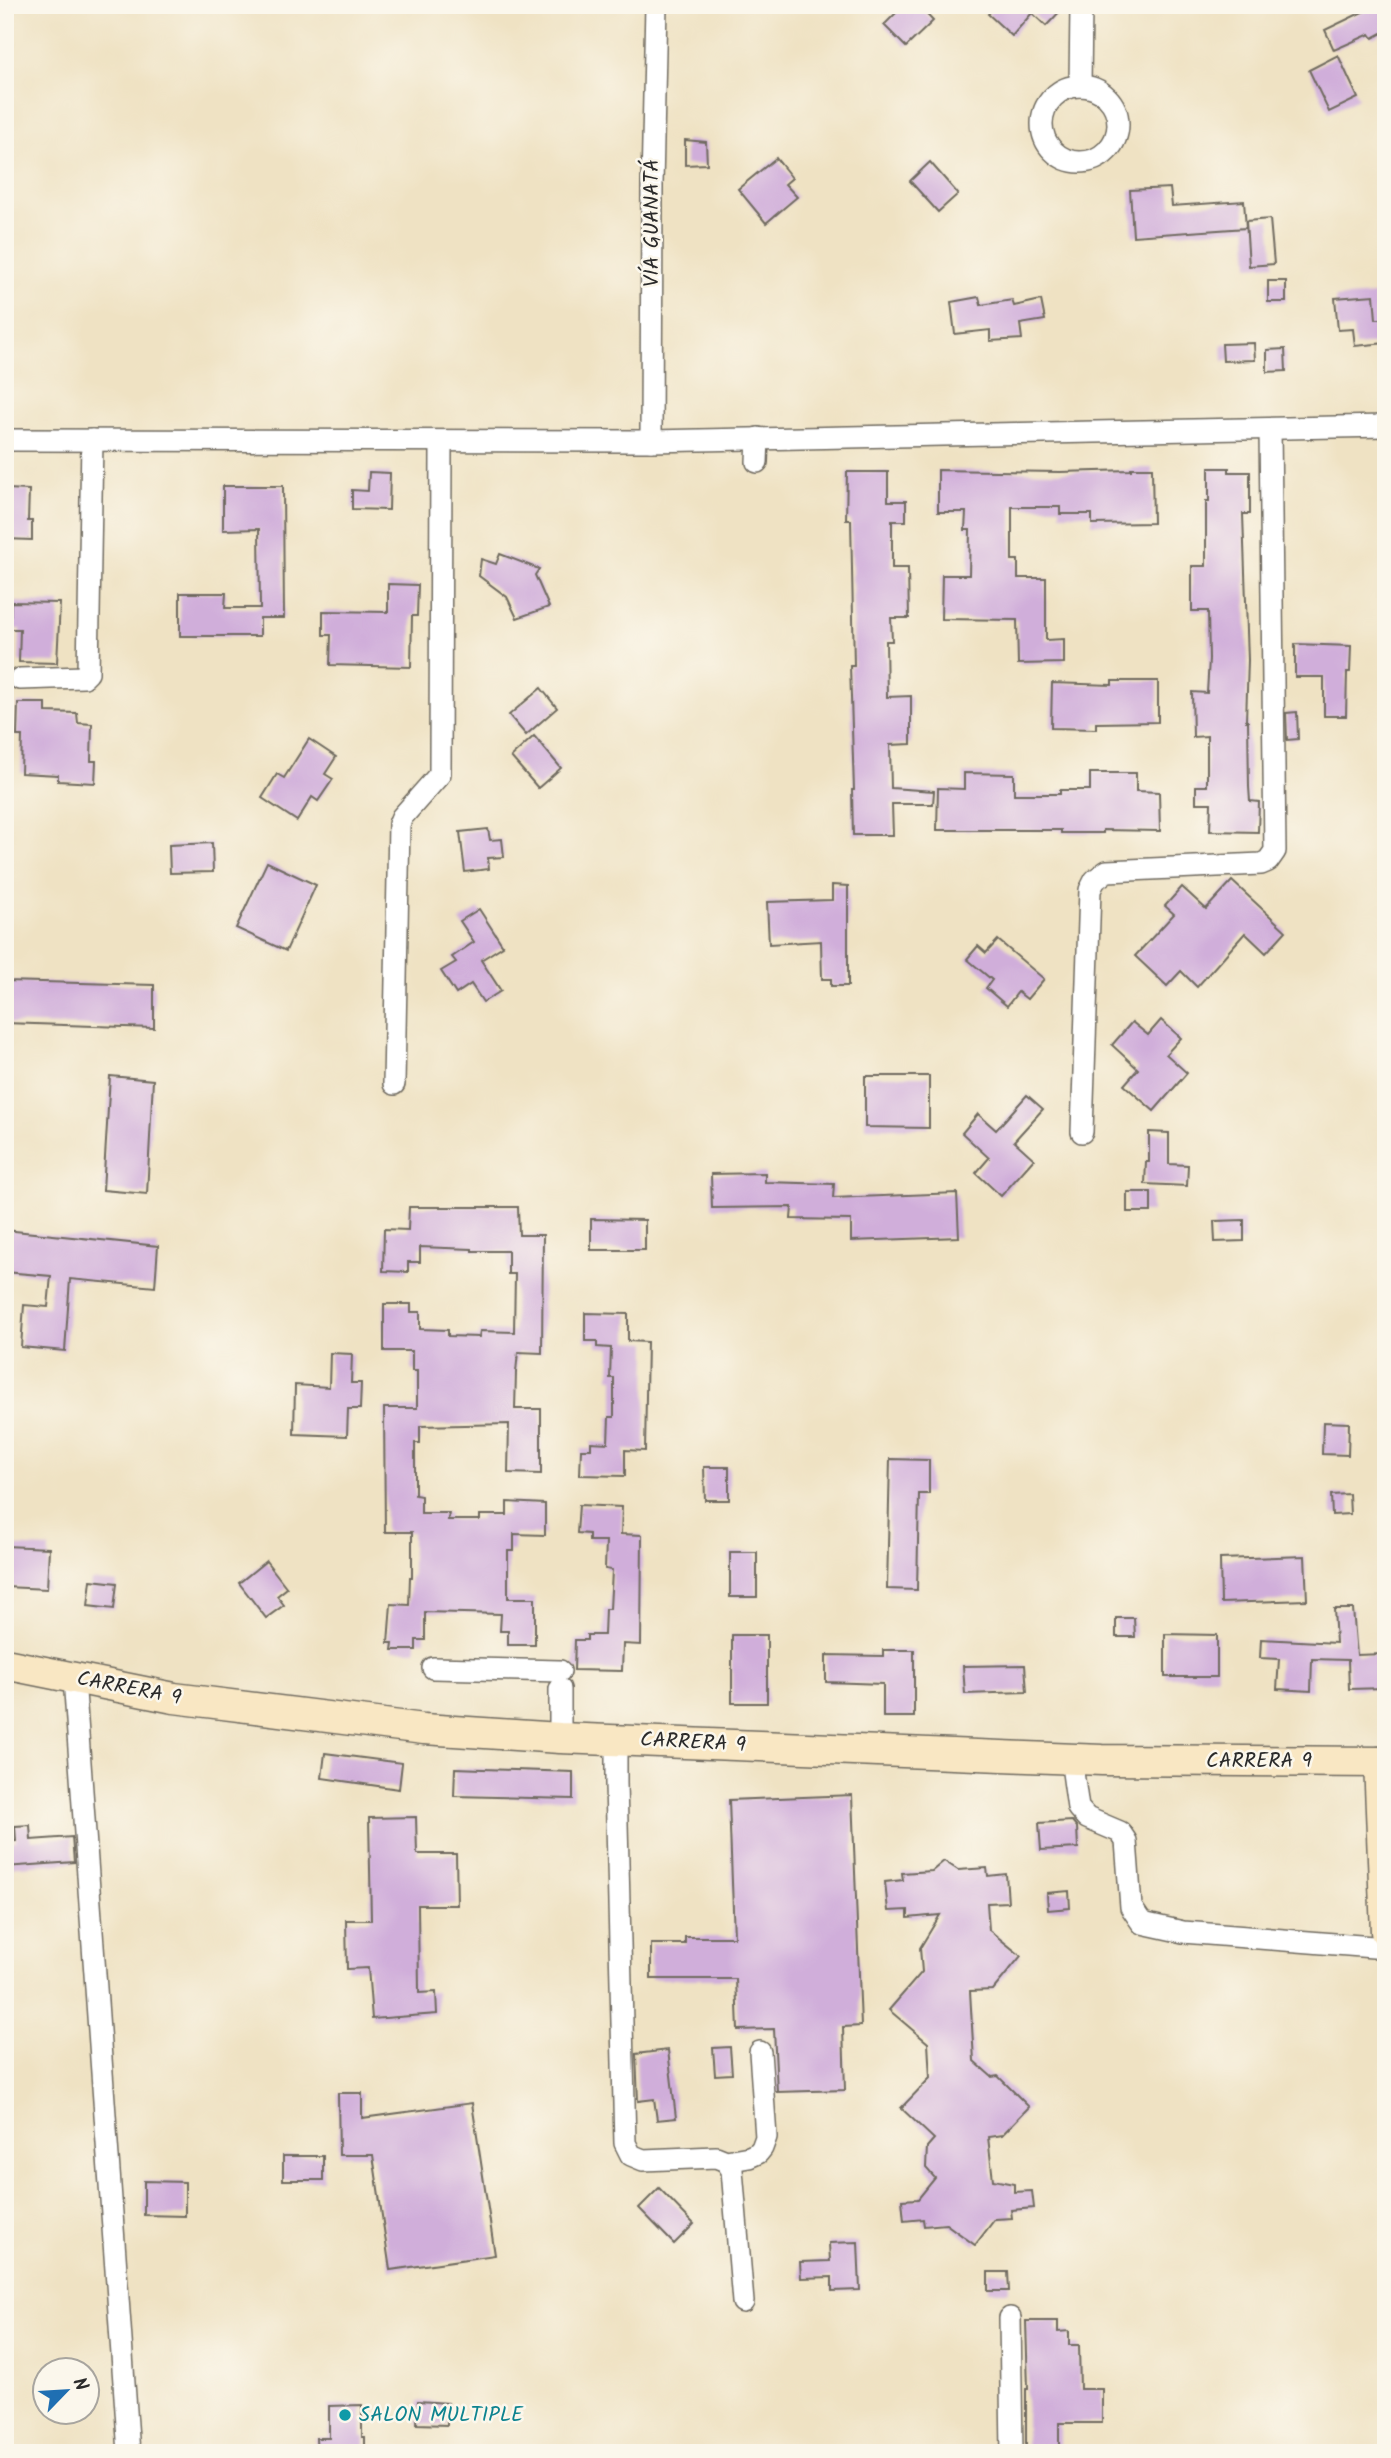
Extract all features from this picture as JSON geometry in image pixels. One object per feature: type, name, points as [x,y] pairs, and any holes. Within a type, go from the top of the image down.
[{"type":"main road","name":"CARRERA 9","points":[[5,1664],[174,1698],[361,1723],[560,1738],[1071,1758],[1382,1762]]},
{"type":"main road","points":[[1382,1762],[1386,1932]]},
{"type":"street","name":"VÍA GUANATÁ","points":[[652,441],[652,185],[656,5]]},
{"type":"street","points":[[1080,86],[1081,5]]},
{"type":"street","points":[[5,440],[652,441],[1386,426]]},
{"type":"street","points":[[1082,1132],[1090,890],[1095,880],[1107,871],[1261,864],[1268,861],[1275,852],[1270,429]]},
{"type":"street","points":[[757,462],[758,438]]},
{"type":"street","points":[[20,679],[84,677],[88,673],[92,440]]},
{"type":"street","points":[[394,1084],[398,824],[440,774],[441,442]]},
{"type":"street","points":[[433,1668],[560,1680],[560,1738]]},
{"type":"street","points":[[74,1678],[130,2453]]},
{"type":"street","points":[[617,1740],[615,1783],[625,2143],[631,2155],[643,2160],[716,2157],[726,2161],[758,2153],[766,2137],[760,2052]]},
{"type":"street","points":[[1071,1758],[1078,1808],[1087,1818],[1120,1832],[1126,1841],[1131,1907],[1142,1923],[1183,1932],[1386,1948]]},
{"type":"street","points":[[726,2161],[732,2170],[743,2302]]},
{"type":"street","points":[[1010,2318],[1012,2453]]},
{"type":"building","points":[[904,5],[918,5],[933,21],[906,47],[884,25]]},
{"type":"building","points":[[996,5],[1066,5],[1046,26],[1032,13],[1012,36],[988,14]]},
{"type":"building","points":[[1377,5],[1386,5],[1386,31],[1373,38],[1370,34],[1334,50],[1325,30]]},
{"type":"building","points":[[1338,55],[1358,98],[1329,112],[1309,70]]},
{"type":"building","points":[[685,140],[706,142],[707,164],[685,165]]},
{"type":"building","points":[[776,158],[792,178],[785,184],[797,197],[766,223],[738,189]]},
{"type":"building","points":[[930,162],[958,194],[938,212],[910,181]]},
{"type":"building","points":[[1170,188],[1172,206],[1244,201],[1246,228],[1133,236],[1130,190]]},
{"type":"building","points":[[1270,219],[1274,264],[1249,266],[1246,221]]},
{"type":"building","points":[[1268,281],[1286,281],[1286,302],[1268,302]]},
{"type":"building","points":[[1374,295],[1376,319],[1386,319],[1386,343],[1355,346],[1353,329],[1338,330],[1335,298]]},
{"type":"building","points":[[979,297],[981,305],[1012,300],[1014,306],[1041,300],[1045,320],[1020,324],[1022,339],[990,341],[990,330],[955,334],[951,302]]},
{"type":"building","points":[[1254,343],[1255,360],[1223,361],[1222,344]]},
{"type":"building","points":[[1285,349],[1286,371],[1267,372],[1267,350]]},
{"type":"building","points":[[1152,468],[1153,523],[1092,524],[1092,514],[1060,514],[1060,507],[1012,507],[1012,560],[1018,560],[1018,578],[1046,578],[1046,640],[1064,639],[1064,663],[1018,664],[1017,620],[941,619],[942,575],[969,575],[970,530],[965,530],[966,512],[938,512],[938,470],[1060,472]]},
{"type":"building","points":[[1209,468],[1250,472],[1250,514],[1243,514],[1248,660],[1246,721],[1250,801],[1259,802],[1258,832],[1210,831],[1211,803],[1196,803],[1196,786],[1207,786],[1207,736],[1193,737],[1192,692],[1207,693],[1209,659],[1208,611],[1192,611],[1192,566],[1206,566]]},
{"type":"building","points":[[369,472],[390,473],[389,510],[352,509],[352,490],[368,491]]},
{"type":"building","points":[[847,472],[888,472],[888,501],[906,501],[906,521],[892,521],[892,568],[908,568],[909,618],[891,618],[892,641],[886,641],[887,697],[911,696],[911,744],[890,745],[891,788],[934,791],[933,804],[892,804],[893,835],[853,835],[850,666],[854,666],[851,520],[846,520]]},
{"type":"building","points":[[223,486],[283,486],[284,618],[260,618],[260,636],[180,636],[180,593],[226,593],[225,608],[260,608],[259,529],[223,530]]},
{"type":"building","points":[[6,489],[29,490],[28,521],[32,521],[32,540],[5,539]]},
{"type":"building","points":[[500,554],[539,569],[535,575],[549,607],[517,618],[507,597],[479,576],[481,559],[496,564]]},
{"type":"building","points":[[388,584],[418,585],[417,616],[412,616],[411,667],[330,665],[331,635],[323,635],[323,611],[388,612]]},
{"type":"building","points":[[11,602],[60,603],[57,663],[19,662],[20,629],[10,629]]},
{"type":"building","points":[[1295,644],[1351,646],[1350,672],[1347,672],[1346,716],[1324,716],[1324,677],[1295,677]]},
{"type":"building","points":[[1112,681],[1158,681],[1158,722],[1096,723],[1096,729],[1051,728],[1052,683],[1112,685]]},
{"type":"building","points":[[541,688],[557,708],[526,735],[509,715]]},
{"type":"building","points":[[18,703],[46,703],[46,712],[77,713],[78,723],[92,724],[91,761],[96,761],[95,783],[58,781],[58,775],[21,773],[22,736],[17,736]]},
{"type":"building","points":[[1297,712],[1298,739],[1287,740],[1286,713]]},
{"type":"building","points":[[534,736],[561,768],[538,788],[511,757]]},
{"type":"building","points":[[309,739],[336,757],[325,774],[333,779],[318,801],[312,797],[297,821],[262,798],[277,774],[284,778]]},
{"type":"building","points":[[964,773],[1014,774],[1014,794],[1060,794],[1060,790],[1090,790],[1090,773],[1136,773],[1136,791],[1159,792],[1160,831],[1103,830],[1103,833],[1061,833],[1061,830],[937,830],[938,788],[964,789]]},
{"type":"building","points":[[488,829],[490,840],[502,839],[504,857],[488,858],[489,869],[465,872],[460,832]]},
{"type":"building","points":[[212,843],[213,872],[170,873],[169,845]]},
{"type":"building","points":[[267,862],[316,885],[286,951],[236,928]]},
{"type":"building","points":[[1232,881],[1286,931],[1266,953],[1245,933],[1197,987],[1181,971],[1167,986],[1135,956],[1174,914],[1165,906],[1182,887],[1206,909]]},
{"type":"building","points":[[832,885],[848,886],[848,986],[831,986],[831,979],[822,979],[821,941],[769,944],[767,902],[832,900]]},
{"type":"building","points":[[479,909],[503,946],[481,960],[501,991],[483,1002],[471,984],[456,994],[441,971],[456,962],[452,957],[474,942],[460,921]]},
{"type":"building","points":[[998,940],[1044,979],[1027,999],[1018,992],[1007,1006],[986,988],[992,980],[967,959],[978,946],[986,953]]},
{"type":"building","points":[[5,981],[154,985],[154,1028],[5,1023]]},
{"type":"building","points":[[1161,1020],[1181,1038],[1166,1054],[1187,1073],[1154,1111],[1124,1085],[1138,1069],[1112,1045],[1132,1022],[1148,1035]]},
{"type":"building","points":[[110,1076],[153,1080],[147,1194],[103,1190]]},
{"type":"building","points":[[865,1076],[929,1076],[929,1128],[865,1127]]},
{"type":"building","points":[[1027,1095],[1043,1109],[1014,1141],[1034,1159],[1001,1196],[976,1173],[989,1158],[962,1133],[978,1114],[996,1130]]},
{"type":"building","points":[[1149,1132],[1169,1133],[1169,1164],[1188,1165],[1187,1186],[1145,1184],[1146,1162],[1149,1162]]},
{"type":"building","points":[[765,1173],[765,1182],[834,1184],[833,1198],[957,1193],[959,1237],[851,1241],[851,1220],[791,1219],[792,1207],[712,1208],[711,1174]]},
{"type":"building","points":[[1127,1192],[1151,1192],[1151,1212],[1127,1212]]},
{"type":"building","points":[[409,1207],[518,1207],[519,1235],[543,1235],[542,1353],[518,1352],[515,1409],[541,1409],[541,1474],[508,1473],[509,1424],[420,1426],[420,1443],[415,1443],[415,1495],[421,1496],[421,1513],[449,1513],[448,1520],[480,1520],[480,1515],[507,1515],[507,1502],[545,1504],[545,1535],[514,1534],[514,1551],[508,1551],[508,1598],[535,1598],[535,1645],[508,1645],[508,1631],[500,1631],[501,1614],[425,1612],[425,1640],[416,1640],[416,1650],[392,1650],[393,1643],[388,1643],[391,1604],[409,1605],[412,1532],[385,1532],[384,1408],[417,1408],[417,1371],[412,1371],[412,1351],[384,1351],[384,1304],[411,1304],[411,1312],[420,1312],[420,1329],[448,1330],[448,1336],[479,1337],[480,1331],[514,1332],[515,1274],[508,1274],[508,1251],[420,1247],[420,1262],[408,1262],[408,1272],[383,1271],[384,1229],[408,1230]]},
{"type":"building","points":[[591,1219],[645,1220],[645,1250],[591,1250]]},
{"type":"building","points":[[1244,1220],[1244,1241],[1215,1242],[1214,1221]]},
{"type":"building","points":[[5,1230],[158,1246],[155,1287],[70,1279],[65,1351],[21,1347],[24,1305],[48,1307],[51,1276],[5,1272]]},
{"type":"building","points":[[585,1313],[628,1314],[628,1341],[647,1342],[645,1451],[625,1450],[625,1476],[580,1475],[581,1449],[591,1449],[591,1442],[608,1443],[609,1417],[614,1417],[614,1378],[610,1378],[611,1348],[597,1347],[597,1341],[585,1341]]},
{"type":"building","points":[[330,1353],[352,1354],[351,1383],[361,1383],[360,1409],[348,1409],[347,1436],[294,1434],[295,1385],[329,1387]]},
{"type":"building","points":[[1323,1422],[1349,1423],[1348,1455],[1322,1454]]},
{"type":"building","points":[[890,1459],[929,1460],[929,1494],[919,1494],[917,1590],[887,1589]]},
{"type":"building","points":[[704,1467],[729,1467],[729,1500],[705,1500]]},
{"type":"building","points":[[1349,1494],[1350,1514],[1332,1515],[1331,1495]]},
{"type":"building","points":[[579,1505],[622,1507],[621,1534],[642,1535],[641,1645],[623,1644],[622,1671],[574,1670],[575,1640],[587,1640],[587,1635],[604,1635],[605,1609],[610,1609],[612,1570],[605,1569],[606,1541],[589,1541],[589,1534],[577,1533]]},
{"type":"building","points":[[5,1546],[49,1548],[47,1589],[5,1587]]},
{"type":"building","points":[[730,1552],[757,1552],[757,1597],[730,1597]]},
{"type":"building","points":[[1305,1556],[1307,1600],[1221,1603],[1220,1559]]},
{"type":"building","points":[[266,1561],[287,1588],[277,1596],[284,1605],[266,1618],[239,1583]]},
{"type":"building","points":[[91,1580],[117,1583],[114,1609],[88,1606]]},
{"type":"building","points":[[1334,1609],[1353,1609],[1357,1655],[1383,1654],[1386,1688],[1349,1689],[1348,1660],[1312,1659],[1311,1691],[1277,1689],[1279,1659],[1260,1658],[1261,1639],[1336,1643]]},
{"type":"building","points":[[1116,1618],[1134,1618],[1135,1637],[1116,1637]]},
{"type":"building","points":[[1165,1634],[1217,1635],[1217,1677],[1165,1677]]},
{"type":"building","points":[[732,1635],[767,1635],[767,1703],[732,1703]]},
{"type":"building","points":[[883,1650],[914,1650],[914,1717],[883,1717],[883,1684],[826,1682],[826,1655],[883,1656]]},
{"type":"building","points":[[1025,1665],[1027,1692],[965,1694],[963,1666]]},
{"type":"building","points":[[325,1753],[402,1763],[399,1789],[322,1778]]},
{"type":"building","points":[[455,1768],[573,1772],[573,1799],[454,1796]]},
{"type":"building","points":[[852,1795],[861,2026],[843,2027],[845,2090],[777,2092],[774,2029],[738,2030],[736,1979],[651,1979],[651,1944],[685,1944],[685,1937],[734,1937],[729,1800]]},
{"type":"building","points":[[416,1817],[417,1854],[456,1854],[457,1905],[418,1905],[419,1993],[436,1992],[437,2014],[372,2019],[368,1968],[347,1969],[346,1920],[371,1920],[369,1818]]},
{"type":"building","points":[[1072,1821],[1077,1827],[1078,1848],[1041,1850],[1039,1823]]},
{"type":"building","points":[[30,1825],[31,1840],[72,1837],[74,1862],[5,1867],[5,1842],[16,1841],[15,1826]]},
{"type":"building","points":[[944,1861],[958,1870],[987,1868],[988,1876],[1006,1874],[1008,1902],[987,1903],[989,1930],[1021,1956],[993,1990],[970,1991],[974,2061],[992,2077],[998,2076],[1029,2107],[1002,2135],[988,2137],[993,2180],[1014,2184],[1014,2192],[1032,2191],[1034,2208],[1011,2210],[1012,2218],[995,2219],[975,2245],[946,2224],[924,2226],[923,2219],[904,2221],[902,2200],[918,2199],[935,2178],[926,2168],[927,2147],[934,2139],[901,2108],[930,2078],[928,2043],[889,2010],[922,1972],[920,1948],[940,1915],[908,1918],[908,1910],[888,1911],[885,1882],[903,1880],[902,1873],[932,1871]]},
{"type":"building","points":[[1069,1891],[1070,1908],[1048,1910],[1047,1893]]},
{"type":"building","points":[[730,2047],[732,2074],[715,2075],[713,2048]]},
{"type":"building","points":[[668,2050],[676,2118],[657,2120],[654,2099],[638,2101],[636,2054]]},
{"type":"building","points":[[338,2093],[362,2093],[362,2118],[472,2103],[495,2255],[390,2270],[373,2155],[339,2155]]},
{"type":"building","points":[[283,2156],[323,2156],[323,2180],[283,2180]]},
{"type":"building","points":[[144,2181],[185,2182],[185,2216],[144,2215]]},
{"type":"building","points":[[659,2188],[694,2224],[674,2244],[639,2208]]},
{"type":"building","points":[[858,2242],[860,2290],[832,2291],[832,2277],[801,2278],[800,2262],[830,2261],[829,2243]]},
{"type":"building","points":[[988,2272],[1008,2272],[1009,2291],[988,2291]]},
{"type":"building","points":[[1026,2321],[1058,2321],[1058,2332],[1069,2331],[1069,2345],[1079,2345],[1080,2389],[1102,2389],[1102,2423],[1059,2423],[1059,2453],[1026,2453]]},
{"type":"building","points":[[418,2401],[448,2403],[447,2425],[417,2424]]},
{"type":"building","points":[[362,2405],[365,2453],[317,2453],[316,2438],[329,2438],[329,2406]]},
{"type":"place","name":"SALON MULTIPLE","points":[[345,2415]]}]
